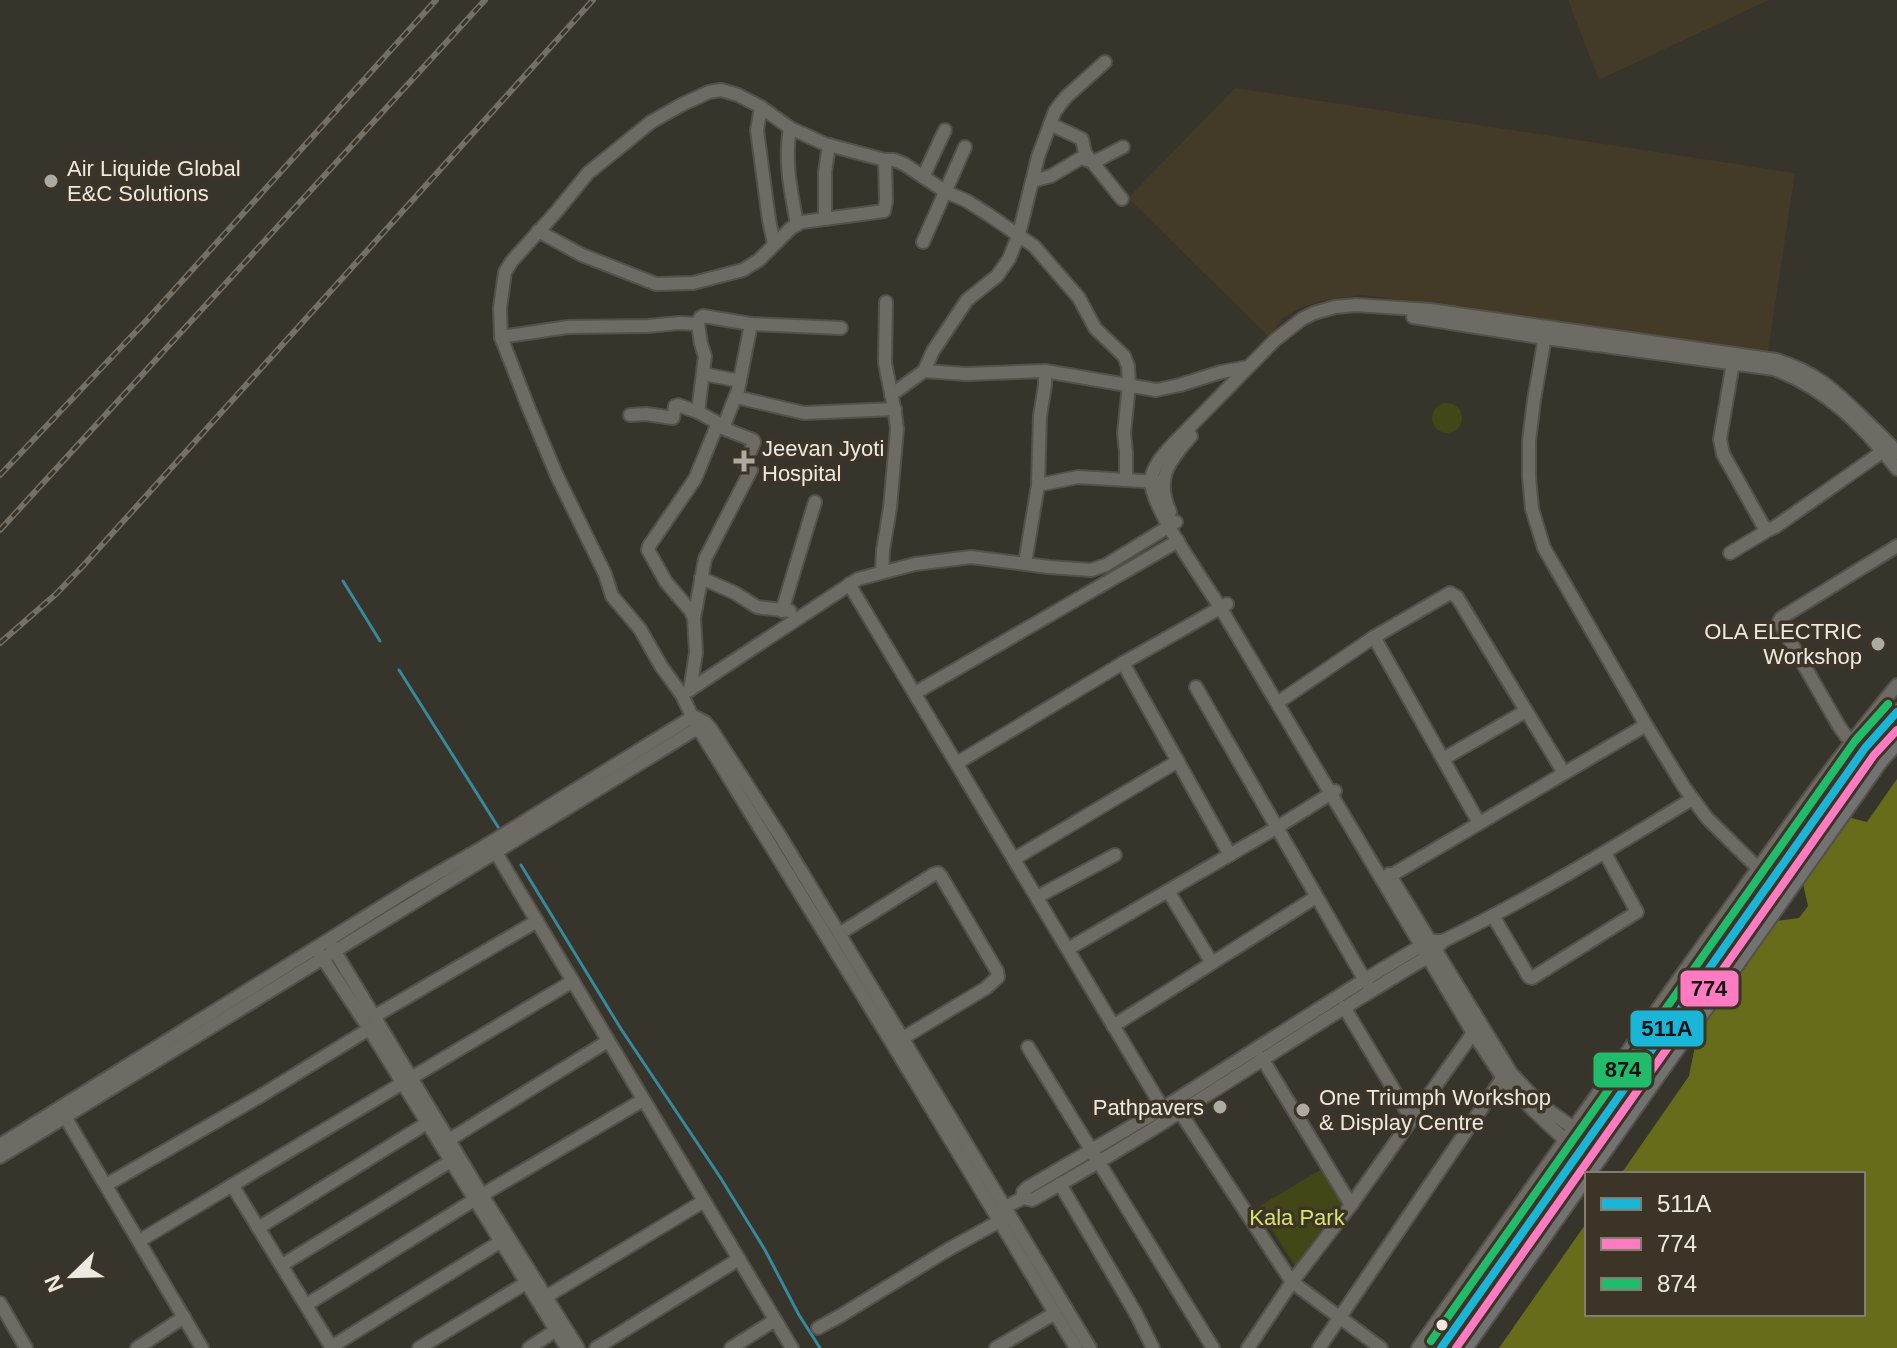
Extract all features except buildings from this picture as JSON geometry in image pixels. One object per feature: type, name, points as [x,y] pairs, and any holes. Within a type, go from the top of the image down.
[{"type":"main road","points":[[1441,1348],[1771,881],[1858,744],[1897,712]]},
{"type":"main road","points":[[1587,1172],[1880,760],[1897,741]]},
{"type":"main road","points":[[1464,1348],[1585,1175]]},
{"type":"street","points":[[891,395],[924,371],[933,351],[967,300],[997,276],[1009,259],[1019,234],[1038,157],[1059,104],[1105,62]]},
{"type":"street","points":[[686,693],[661,666],[637,625],[612,596],[605,574],[557,476],[501,337],[500,308],[505,272],[512,261],[588,173],[662,115],[716,90],[738,95],[790,128],[829,145],[898,161],[1019,234],[1047,260],[1079,298],[1095,328],[1124,356],[1129,385],[1124,433],[1126,480]]},
{"type":"street","points":[[761,107],[757,130],[774,244]]},
{"type":"street","points":[[1050,124],[1079,136],[1083,150],[1122,199]]},
{"type":"street","points":[[790,128],[787,157],[797,224]]},
{"type":"street","points":[[923,177],[945,130]]},
{"type":"street","points":[[825,219],[825,172],[829,145]]},
{"type":"street","points":[[923,242],[965,147]]},
{"type":"street","points":[[1032,181],[1051,176],[1081,158],[1094,162],[1123,147]]},
{"type":"street","points":[[538,231],[595,260],[656,284],[702,282],[743,270],[759,260],[797,224],[884,211],[885,160]]},
{"type":"street","points":[[882,572],[897,429],[885,363],[886,302]]},
{"type":"street","points":[[1157,482],[1190,437],[1258,364],[1300,325],[1314,313],[1356,305],[1430,310],[1546,333],[1774,369],[1824,395],[1890,450]]},
{"type":"street","points":[[698,412],[705,356],[698,324],[703,316],[751,324],[841,328]]},
{"type":"street","points":[[501,337],[568,327],[698,324]]},
{"type":"street","points":[[694,618],[666,582],[648,550],[695,479],[736,397],[751,324]]},
{"type":"street","points":[[1300,325],[1275,340],[1161,458],[1157,482],[1159,506],[1173,524],[1334,792],[1511,1073],[1568,1133]]},
{"type":"street","points":[[1546,333],[1776,360],[1795,366],[1829,385],[1890,450],[1897,469]]},
{"type":"street","points":[[1546,333],[1529,441],[1532,509],[1544,548],[1692,799],[1771,881]]},
{"type":"street","points":[[1733,363],[1721,448],[1764,527],[1770,529]]},
{"type":"street","points":[[924,371],[966,374],[1045,371],[1156,390],[1248,367]]},
{"type":"street","points":[[1025,563],[1038,485],[1045,371]]},
{"type":"street","points":[[703,374],[740,381]]},
{"type":"street","points":[[736,397],[804,413],[895,409]]},
{"type":"street","points":[[630,415],[673,418],[675,406],[678,405],[717,421],[720,427],[754,442],[745,464],[752,469],[705,559],[694,618],[696,653],[686,693],[692,718],[852,980],[1090,1348]]},
{"type":"street","points":[[1730,553],[1775,527],[1890,450]]},
{"type":"street","points":[[1038,485],[1078,477],[1157,482]]},
{"type":"street","points":[[782,611],[815,502]]},
{"type":"street","points":[[686,693],[849,584],[882,572],[927,561],[971,557],[1091,570],[1173,524]]},
{"type":"street","points":[[1173,524],[1178,541],[1283,699],[1334,792],[1390,876],[1431,947],[1473,1033],[1503,1077],[1534,1111],[1599,1155]]},
{"type":"street","points":[[915,693],[1178,541]]},
{"type":"street","points":[[1858,744],[1846,736],[1839,726],[1779,622],[1897,546]]},
{"type":"street","points":[[701,578],[757,607],[806,613]]},
{"type":"street","points":[[849,584],[1113,1026],[1170,1113],[1292,1282],[1381,1348]]},
{"type":"street","points":[[1283,699],[1374,637],[1446,594],[1454,594],[1564,773]]},
{"type":"street","points":[[957,763],[1223,606]]},
{"type":"street","points":[[1374,637],[1479,823]]},
{"type":"street","points":[[1123,663],[1230,855]]},
{"type":"street","points":[[1418,1348],[1758,869],[1858,744],[1897,685]]},
{"type":"street","points":[[1196,687],[1368,985]]},
{"type":"street","points":[[1443,759],[1526,711]]},
{"type":"street","points":[[0,1157],[63,1112],[692,718],[700,719],[711,729],[780,836],[903,1038],[1076,1348]]},
{"type":"street","points":[[1390,876],[1646,725]]},
{"type":"street","points":[[326,949],[495,851],[693,730],[699,731]]},
{"type":"street","points":[[1014,859],[1178,761]]},
{"type":"street","points":[[1068,949],[1334,792]]},
{"type":"street","points":[[1170,1113],[1431,947],[1605,853],[1692,799]]},
{"type":"street","points":[[495,851],[792,1348]]},
{"type":"street","points":[[1493,916],[1532,978],[1637,912],[1605,853]]},
{"type":"street","points":[[1037,897],[1115,855]]},
{"type":"street","points":[[839,934],[934,874],[941,876],[998,977],[986,988],[903,1038]]},
{"type":"street","points":[[1168,891],[1212,963]]},
{"type":"street","points":[[1113,1026],[1316,897]]},
{"type":"street","points":[[375,1016],[537,921]]},
{"type":"street","points":[[326,949],[375,1016],[427,1123],[445,1142],[451,1161],[478,1197],[500,1242],[526,1283],[542,1299],[567,1348]]},
{"type":"street","points":[[326,949],[369,1029],[407,1080],[542,1299],[578,1348]]},
{"type":"street","points":[[139,1241],[573,981]]},
{"type":"street","points":[[1023,1198],[1027,1188],[1096,1155],[1262,1058],[1344,1007],[1368,985]]},
{"type":"street","points":[[1344,1007],[1412,1120]]},
{"type":"street","points":[[106,1185],[369,1029]]},
{"type":"street","points":[[1248,1348],[1292,1282],[1351,1205],[1473,1033]]},
{"type":"street","points":[[445,1142],[608,1041]]},
{"type":"street","points":[[1028,1047],[1213,1348]]},
{"type":"street","points":[[1262,1058],[1351,1205]]},
{"type":"street","points":[[1319,1348],[1503,1077]]},
{"type":"street","points":[[306,1305],[478,1197],[643,1100]]},
{"type":"street","points":[[0,1145],[63,1112]]},
{"type":"street","points":[[63,1112],[202,1348]]},
{"type":"street","points":[[258,1228],[427,1123]]},
{"type":"street","points":[[1023,1198],[1032,1200],[1060,1184],[1096,1155]]},
{"type":"street","points":[[282,1265],[451,1161]]},
{"type":"street","points":[[1060,1184],[1153,1348]]},
{"type":"street","points":[[232,1185],[332,1347],[500,1242]]},
{"type":"street","points":[[818,1328],[949,1249],[1023,1198]]},
{"type":"street","points":[[542,1299],[704,1201]]},
{"type":"street","points":[[596,1348],[739,1259]]},
{"type":"street","points":[[419,1348],[526,1283]]},
{"type":"street","points":[[0,1303],[26,1348]]},
{"type":"street","points":[[996,1348],[1055,1313]]},
{"type":"street","points":[[137,1348],[184,1317]]},
{"type":"street","points":[[731,1348],[775,1320]]},
{"type":"street","points":[[529,1348],[556,1330]]},
{"type":"shaded area","points":[[1568,0],[1769,0],[1599,80]]},
{"type":"shaded area","points":[[1235,88],[1795,173],[1768,351],[1363,295],[1303,307],[1284,317],[1269,337],[1128,198]]},
{"type":"green space","points":[[1447,403],[1458,407],[1462,418],[1458,429],[1447,433],[1436,429],[1432,418],[1436,407]]},
{"type":"green space","points":[[1897,779],[1897,1348],[1499,1348],[1585,1225],[1585,1316],[1865,1316],[1865,1172],[1622,1172],[1689,1076],[1698,1031],[1775,921],[1799,918],[1808,906],[1802,879],[1847,817],[1867,822]]},
{"type":"green space","name":"Kala Park","points":[[1320,1170],[1343,1201],[1295,1266],[1258,1207]]},
{"type":"waterway","points":[[343,581],[380,641]]},
{"type":"waterway","points":[[399,670],[500,830]]},
{"type":"waterway","points":[[521,865],[621,1029],[720,1177],[820,1348]]},
{"type":"railway","points":[[0,475],[146,321],[436,0]]},
{"type":"railway","points":[[0,530],[485,0]]},
{"type":"railway","points":[[0,643],[82,567],[593,0]]},
{"type":"transit line","name":"874","points":[[1431,1341],[1855,741],[1888,704]]},
{"type":"transit line","name":"511A","points":[[1441,1348],[1865,748],[1897,712]]},
{"type":"transit line","name":"774","points":[[1456,1348],[1874,755],[1897,730]]},
{"type":"place","name":"Air Liquide Global E&C Solutions","points":[[51,181]]},
{"type":"place","name":"Jeevan Jyoti Hospital","points":[[744,461]]},
{"type":"place","name":"OLA ELECTRIC Workshop","points":[[1878,644]]},
{"type":"place","name":"Pathpavers","points":[[1220,1107]]},
{"type":"place","name":"One Triumph Workshop & Display Centre","points":[[1303,1110]]}]
